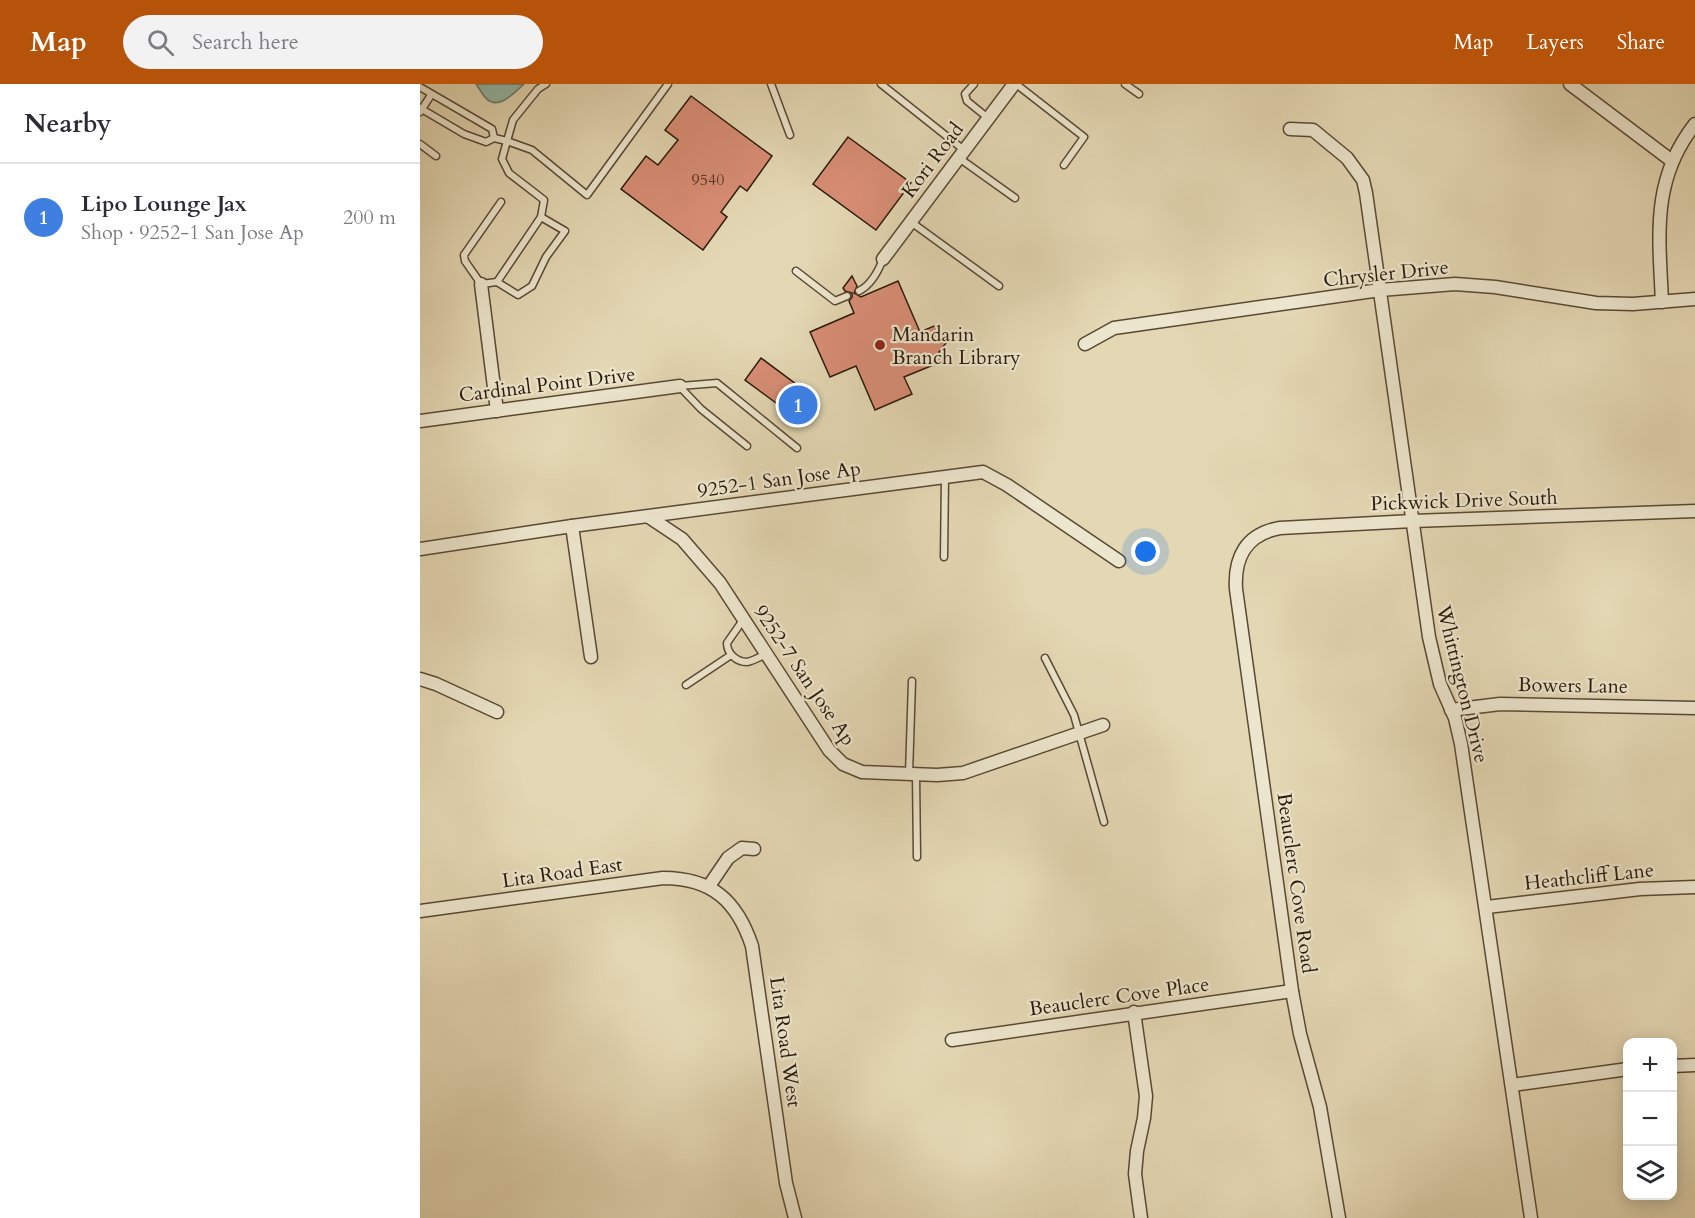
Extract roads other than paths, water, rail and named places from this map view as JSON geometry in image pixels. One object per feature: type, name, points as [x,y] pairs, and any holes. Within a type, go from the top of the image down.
[{"type":"street","name":"Kori Road","points":[[883,260],[1015,84]]},
{"type":"street","points":[[1570,84],[1671,161]]},
{"type":"street","points":[[1662,302],[1659,220],[1665,180],[1671,161],[1695,124]]},
{"type":"street","name":"Whittington Drive","points":[[1290,129],[1313,130],[1347,158],[1363,180],[1366,193],[1429,637],[1440,684],[1461,744],[1531,1218]]},
{"type":"street","points":[[481,284],[497,411]]},
{"type":"street","name":"Chrysler Drive","points":[[1085,344],[1114,328],[1380,290],[1455,284],[1495,287],[1596,303],[1633,304],[1695,300]]},
{"type":"street","name":"Cardinal Point Drive","points":[[420,421],[680,386]]},
{"type":"street","name":"9252-1 San Jose Ap","points":[[420,549],[572,526],[983,472],[991,475],[1119,561]]},
{"type":"street","name":"Pickwick Drive South","points":[[1243,551],[1262,533],[1280,528],[1413,520],[1695,511]]},
{"type":"street","name":"9252-7 San Jose Ap","points":[[649,517],[682,539],[720,583],[837,759],[843,764],[862,772],[913,775],[963,773],[1103,724]]},
{"type":"street","points":[[572,526],[591,657]]},
{"type":"street","name":"Beauclerc Cove Road","points":[[1243,551],[1237,565],[1236,589],[1292,991],[1300,1034],[1320,1107],[1339,1218]]},
{"type":"street","points":[[420,679],[497,712]]},
{"type":"street","name":"Bowers Lane","points":[[1451,710],[1500,704],[1695,708]]},
{"type":"street","points":[[709,886],[728,858],[742,848],[754,849]]},
{"type":"street","name":"Lita Road East","points":[[420,911],[663,878],[679,878],[709,886]]},
{"type":"street","name":"Lita Road West","points":[[709,886],[739,915],[752,946],[786,1183],[795,1218]]},
{"type":"street","name":"Heathcliff Lane","points":[[1486,907],[1640,889],[1695,887]]},
{"type":"street","name":"Beauclerc Cove Place","points":[[952,1040],[1292,991]]},
{"type":"street","points":[[1134,1012],[1146,1096],[1135,1174],[1140,1218]]},
{"type":"street","points":[[1677,1066],[1695,1065]]},
{"type":"street","points":[[1512,1085],[1623,1070]]},
{"type":"lane","points":[[497,282],[541,217],[544,200],[509,173],[502,159],[513,120],[538,89],[546,84]]},
{"type":"lane","points":[[432,95],[421,110],[464,134],[486,142],[494,138],[532,150],[587,195],[668,84]]},
{"type":"lane","points":[[771,84],[790,135]]},
{"type":"lane","points":[[881,84],[1015,198]]},
{"type":"lane","points":[[974,84],[965,94],[967,101],[988,118]]},
{"type":"lane","points":[[1015,84],[1084,137],[1064,165]]},
{"type":"lane","points":[[1125,84],[1139,94]]},
{"type":"lane","points":[[420,87],[492,129],[494,138]]},
{"type":"lane","points":[[420,144],[436,156]]},
{"type":"lane","points":[[501,202],[464,255],[465,261],[481,284],[497,282],[518,295],[532,286],[546,256],[565,231],[541,217]]},
{"type":"lane","points":[[910,222],[999,286]]},
{"type":"lane","points":[[859,291],[865,288],[877,273],[883,260]]},
{"type":"lane","points":[[796,271],[835,301],[847,296]]},
{"type":"lane","points":[[680,386],[717,383],[796,447]]},
{"type":"lane","points":[[680,386],[701,409],[747,446]]},
{"type":"lane","points":[[944,557],[945,476]]},
{"type":"lane","points":[[744,619],[727,643],[731,655],[748,662],[767,654]]},
{"type":"lane","points":[[686,685],[731,655]]},
{"type":"lane","points":[[1045,658],[1068,702],[1080,733],[1104,822]]},
{"type":"lane","points":[[912,681],[917,857]]},
{"type":"place","name":"Mandarin Branch Library","points":[[880,345]]},
{"type":"place","name":"Lipo Lounge Jax","points":[[798,405]]}]
